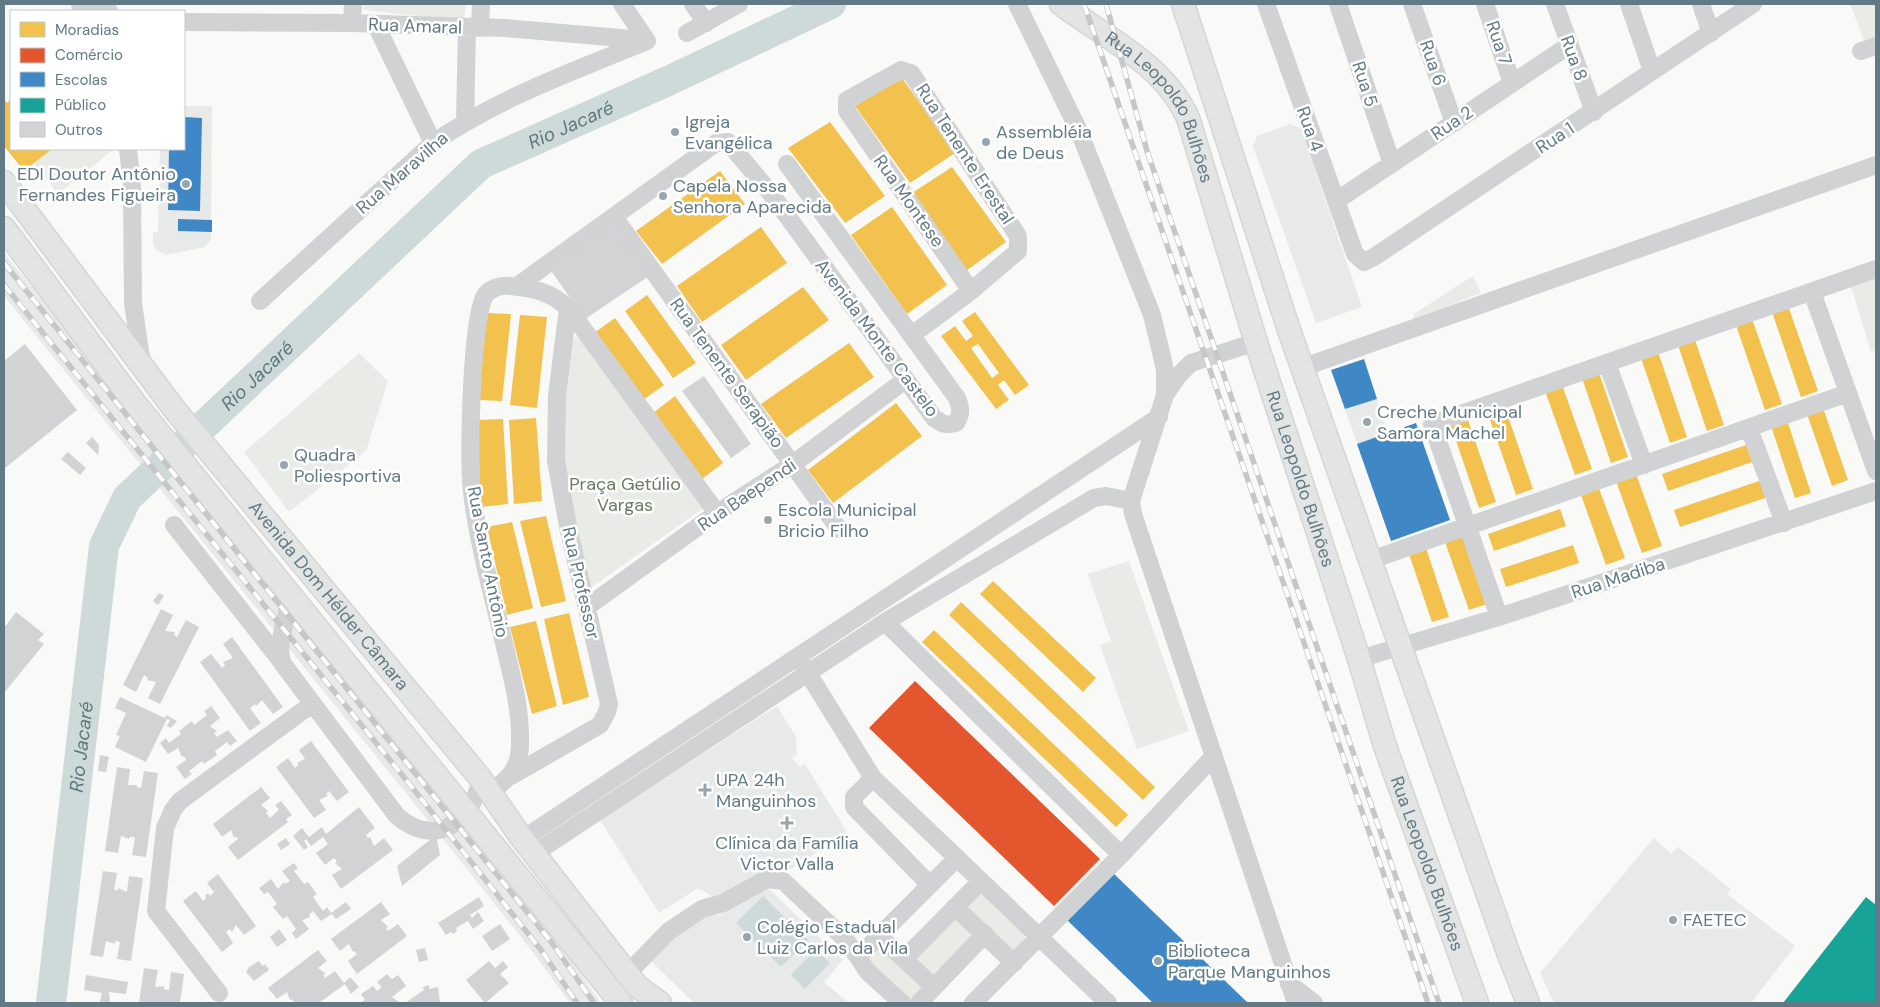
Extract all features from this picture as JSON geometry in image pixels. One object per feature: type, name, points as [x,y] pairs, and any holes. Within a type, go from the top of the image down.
[{"type":"main road","name":"Rua Leopoldo Bulhões","points":[[1061,4],[1076,16],[1132,52],[1167,84],[1180,101],[1188,118],[1256,342],[1359,659],[1385,746],[1477,1003]]},
{"type":"main road","name":"Rua Leopoldo Bulhões","points":[[1183,4],[1286,321],[1304,367],[1401,647],[1528,1003]]},
{"type":"main road","name":"Avenida Dom Hélder Câmara","points":[[4,182],[186,423],[486,786],[631,988],[660,1003]]},
{"type":"main road","name":"Avenida Dom Hélder Câmara","points":[[4,228],[158,432],[621,1003]]},
{"type":"street","points":[[352,23],[353,4]]},
{"type":"street","points":[[465,123],[474,28],[481,4]]},
{"type":"street","points":[[622,4],[647,41]]},
{"type":"street","points":[[693,4],[706,23]]},
{"type":"street","points":[[687,33],[739,4]]},
{"type":"street","points":[[1017,4],[1078,129],[1152,315],[1165,370],[1166,395]]},
{"type":"street","name":"Rua 4","points":[[1266,4],[1355,254]]},
{"type":"street","name":"Rua 5","points":[[1338,4],[1392,164]]},
{"type":"street","name":"Rua 6","points":[[1412,4],[1454,122]]},
{"type":"street","name":"Rua 7","points":[[1485,4],[1512,83]]},
{"type":"street","name":"Rua 8","points":[[1555,4],[1568,46],[1594,112]]},
{"type":"street","points":[[1629,4],[1652,71]]},
{"type":"street","points":[[1701,4],[1711,33]]},
{"type":"street","name":"Rua 1","points":[[1355,254],[1364,262],[1374,257],[1594,112],[1753,4]]},
{"type":"street","points":[[80,7],[102,10]]},
{"type":"street","name":"Rua Amaral","points":[[185,22],[352,23],[474,28],[647,41]]},
{"type":"street","points":[[376,24],[432,143]]},
{"type":"street","name":"Rua Maravilha","points":[[260,301],[432,143],[509,99],[647,41]]},
{"type":"street","name":"Rua 2","points":[[1336,201],[1568,46]]},
{"type":"street","name":"Rua Tenente Erestal","points":[[847,111],[847,100],[901,70],[911,73],[1018,236],[1018,251],[971,291]]},
{"type":"street","name":"Rua Montese","points":[[847,111],[971,291]]},
{"type":"street","name":"Rua Santo Antônio","points":[[517,286],[716,142]]},
{"type":"street","name":"Avenida Monte Castelo","points":[[716,142],[728,142],[772,195],[934,418],[948,425],[956,423],[960,416],[961,408],[957,398],[787,164]]},
{"type":"street","points":[[128,150],[132,186],[133,303],[142,365]]},
{"type":"street","points":[[1304,367],[1876,165]]},
{"type":"street","name":"Rua Tenente Serapião","points":[[614,217],[839,530]]},
{"type":"street","points":[[1499,617],[1432,424],[1876,269]]},
{"type":"street","name":"Rua Santo Antônio","points":[[512,776],[518,763],[520,745],[518,702],[478,534],[471,490],[472,385],[480,307],[485,295],[491,289],[504,285],[548,293],[568,308]]},
{"type":"street","points":[[912,335],[971,291]]},
{"type":"street","points":[[1812,292],[1876,470]]},
{"type":"street","points":[[568,308],[718,512]]},
{"type":"street","name":"Rua Professor","points":[[512,776],[600,725],[609,704],[586,607],[556,461],[557,395],[568,308]]},
{"type":"street","points":[[1256,342],[1191,363],[1178,376],[1166,395],[1131,501],[1134,521],[1296,1003]]},
{"type":"street","points":[[1607,363],[1644,465]]},
{"type":"street","name":"Rua Baependi","points":[[586,607],[718,512],[793,464],[905,380]]},
{"type":"street","points":[[1371,560],[1848,393]]},
{"type":"street","points":[[529,846],[803,664],[1159,417]]},
{"type":"street","points":[[1749,428],[1784,523]]},
{"type":"street","name":"Rua Madiba","points":[[1359,659],[1499,617],[1876,491]]},
{"type":"street","points":[[803,664],[885,622],[1094,498],[1106,496],[1131,501]]},
{"type":"street","points":[[174,525],[283,664],[397,816],[405,823],[426,831],[446,829],[467,812],[486,786],[512,776]]},
{"type":"street","points":[[283,664],[279,653],[279,642],[290,606],[289,595]]},
{"type":"street","points":[[885,622],[1121,855]]},
{"type":"street","points":[[803,664],[872,778],[1108,1003]]},
{"type":"street","points":[[219,993],[156,911],[165,828],[173,810],[180,801],[312,704]]},
{"type":"street","points":[[974,1003],[1121,855],[1214,756]]},
{"type":"street","points":[[872,778],[854,797],[854,807],[930,885]]},
{"type":"street","points":[[858,957],[957,858]]},
{"type":"street","points":[[631,988],[669,931],[702,909],[723,903],[767,879],[777,879],[783,881],[845,939],[867,971],[902,1003]]},
{"type":"street","points":[[904,959],[981,881]]},
{"type":"street","points":[[955,907],[1014,963]]},
{"type":"street","points":[[919,1003],[985,934]]},
{"type":"street","points":[[880,937],[934,987]]},
{"type":"street","points":[[1289,984],[1314,1003]]},
{"type":"shaded area","name":"EDI Doutor Antônio Fernandes Figueira","points":[[185,106],[212,106],[211,240],[205,247],[166,255],[156,250],[153,244],[153,232],[158,232],[160,150],[185,150]]},
{"type":"shaded area","points":[[1290,124],[1300,128],[1303,135],[1362,307],[1316,323],[1253,146],[1257,136]]},
{"type":"shaded area","points":[[4,253],[471,828],[555,937],[601,1003],[570,1003],[529,947],[447,844],[4,296]]},
{"type":"shaded area","name":"Creche Municipal Samora Machel","points":[[1377,399],[1388,434],[1357,444],[1345,409]]},
{"type":"shaded area","name":"UPA 24h Manguinhos","points":[[777,706],[796,737],[797,754],[792,758],[800,767],[805,764],[847,832],[791,869],[762,871],[717,899],[698,888],[659,913],[600,820]]},
{"type":"shaded area","name":"FAETEC","points":[[1654,838],[1671,854],[1678,847],[1731,889],[1727,894],[1795,946],[1751,1003],[1554,1003],[1540,973]]},
{"type":"shaded area","name":"Colégio Estadual Luiz Carlos da Vila","points":[[765,885],[843,960],[824,982],[849,1003],[694,1003],[649,959],[706,911],[719,915]]},
{"type":"shaded area","points":[[763,896],[808,940],[781,967],[736,923]]},
{"type":"shaded area","points":[[816,949],[830,963],[805,989],[791,975]]},
{"type":"green space","points":[[364,4],[466,4],[464,21],[363,10]]},
{"type":"green space","points":[[1850,4],[1876,4],[1876,39],[1865,43]]},
{"type":"green space","points":[[42,150],[113,150],[58,194],[31,159]]},
{"type":"green space","points":[[1876,274],[1876,350],[1871,352],[1850,283]]},
{"type":"green space","points":[[1473,276],[1481,293],[1413,320],[1415,313]]},
{"type":"green space","name":"Praça Getúlio Vargas","points":[[576,337],[580,337],[705,507],[588,590],[560,441],[572,341]]},
{"type":"green space","points":[[359,353],[388,381],[366,451],[289,512],[244,452]]},
{"type":"green space","points":[[1129,561],[1189,731],[1137,749],[1100,645],[1111,641],[1088,574]]},
{"type":"green space","points":[[978,888],[1024,933],[1025,940],[1013,954],[961,904]]},
{"type":"green space","points":[[955,914],[976,934],[935,978],[913,960]]},
{"type":"green space","points":[[882,943],[929,988],[912,1003],[870,960],[871,954]]},
{"type":"building: Moradias","points":[[902,78],[955,153],[910,183],[855,106]]},
{"type":"building: Moradias","points":[[4,99],[7,103],[10,100],[10,150],[51,150],[24,171],[4,146]]},
{"type":"building: Moradias","points":[[830,122],[885,196],[845,223],[788,148]]},
{"type":"building: Moradias","points":[[952,167],[1006,242],[963,273],[909,195]]},
{"type":"building: Moradias","points":[[720,171],[745,204],[662,264],[636,231]]},
{"type":"building: Moradias","points":[[892,207],[947,285],[907,314],[851,235]]},
{"type":"building: Moradias","points":[[761,227],[787,263],[702,322],[677,286]]},
{"type":"building: Moradias","points":[[803,287],[829,320],[746,380],[721,345]]},
{"type":"building: Moradias","points":[[647,295],[696,363],[673,378],[625,311]]},
{"type":"building: Moradias","points":[[1787,303],[1818,391],[1801,397],[1771,309]]},
{"type":"building: Moradias","points":[[975,312],[1029,385],[1015,395],[1004,380],[998,385],[1009,400],[996,409],[941,336],[955,326],[966,341],[973,336],[962,321]],"holes":[[[978,344],[999,373],[992,378],[971,348]]]},
{"type":"building: Moradias","points":[[487,313],[511,314],[502,401],[478,400]]},
{"type":"building: Moradias","points":[[520,315],[547,317],[537,408],[510,405]]},
{"type":"building: Moradias","points":[[1751,316],[1782,404],[1765,410],[1735,322]]},
{"type":"building: Moradias","points":[[615,318],[664,385],[643,400],[594,333]]},
{"type":"building: Moradias","points":[[1694,337],[1724,425],[1707,431],[1677,342]]},
{"type":"building: Moradias","points":[[849,343],[874,377],[786,438],[761,404]]},
{"type":"building: Moradias","points":[[1657,349],[1687,437],[1670,443],[1640,355]]},
{"type":"building: Moradias","points":[[1598,370],[1628,457],[1611,463],[1581,375]]},
{"type":"building: Moradias","points":[[1561,382],[1592,469],[1575,475],[1544,388]]},
{"type":"building: Moradias","points":[[675,396],[723,463],[702,479],[653,413]]},
{"type":"building: Moradias","points":[[1503,402],[1533,489],[1516,495],[1486,408]]},
{"type":"building: Moradias","points":[[896,403],[922,436],[833,503],[808,470]]},
{"type":"building: Moradias","points":[[1823,408],[1848,480],[1832,486],[1807,414]]},
{"type":"building: Moradias","points":[[1466,414],[1496,502],[1479,508],[1449,420]]},
{"type":"building: Moradias","points":[[536,418],[542,501],[514,504],[509,420]]},
{"type":"building: Moradias","points":[[503,419],[508,504],[481,507],[477,420]]},
{"type":"building: Moradias","points":[[1787,420],[1811,493],[1795,498],[1771,426]]},
{"type":"building: Moradias","points":[[1749,444],[1755,461],[1668,491],[1662,474]]},
{"type":"building: Moradias","points":[[1636,474],[1662,546],[1642,553],[1616,481]]},
{"type":"building: Moradias","points":[[1762,480],[1768,497],[1680,527],[1674,510]]},
{"type":"building: Moradias","points":[[1598,486],[1625,558],[1606,565],[1580,492]]},
{"type":"building: Moradias","points":[[1560,509],[1566,526],[1494,551],[1488,534]]},
{"type":"building: Moradias","points":[[546,516],[566,601],[541,607],[520,521]]},
{"type":"building: Moradias","points":[[512,522],[533,608],[507,615],[487,527]]},
{"type":"building: Moradias","points":[[1462,532],[1487,604],[1469,610],[1444,539]]},
{"type":"building: Moradias","points":[[1425,545],[1449,617],[1432,622],[1408,551]]},
{"type":"building: Moradias","points":[[1573,545],[1579,563],[1506,587],[1500,569]]},
{"type":"building: Moradias","points":[[993,581],[1096,678],[1083,692],[980,594]]},
{"type":"building: Moradias","points":[[961,602],[1155,787],[1143,800],[949,615]]},
{"type":"building: Moradias","points":[[569,613],[589,697],[563,705],[544,619]]},
{"type":"building: Moradias","points":[[536,621],[557,706],[532,714],[510,627]]},
{"type":"building: Moradias","points":[[934,630],[1128,815],[1116,827],[922,642]]},
{"type":"building: Comércio","points":[[915,681],[1100,859],[1054,906],[869,728]]},
{"type":"building: Escolas","points":[[185,117],[202,118],[200,211],[168,210],[169,150],[185,150]]},
{"type":"building: Escolas","points":[[178,219],[212,220],[212,232],[178,231]]},
{"type":"building: Escolas","points":[[1364,359],[1377,399],[1345,409],[1331,370]]},
{"type":"building: Escolas","points":[[1416,423],[1450,520],[1391,541],[1357,444]]},
{"type":"building: Escolas","points":[[4,625],[33,648],[4,683]]},
{"type":"building: Escolas","name":"Biblioteca Parque Manguinhos","points":[[1113,873],[1248,1003],[1153,1003],[1067,920]]},
{"type":"building: Público","points":[[1866,897],[1876,905],[1876,1003],[1783,1003]]},
{"type":"building: Outros","points":[[612,224],[649,276],[585,319],[549,268]]},
{"type":"building: Outros","points":[[25,344],[77,410],[4,469],[4,361]]},
{"type":"building: Outros","points":[[704,376],[751,444],[731,458],[682,391]]},
{"type":"building: Outros","points":[[92,437],[99,445],[98,455],[86,443]]},
{"type":"building: Outros","points":[[68,452],[86,468],[80,475],[61,459]]},
{"type":"building: Outros","points":[[159,593],[164,596],[158,605],[153,601]]},
{"type":"building: Outros","points":[[161,609],[173,615],[165,631],[175,632],[174,635],[177,637],[186,620],[199,627],[160,704],[148,698],[156,682],[147,680],[148,678],[144,675],[136,692],[123,685]]},
{"type":"building: Outros","points":[[16,612],[44,634],[38,640],[44,644],[4,693],[4,628]]},
{"type":"building: Outros","points":[[232,637],[283,707],[273,714],[262,700],[256,706],[255,704],[250,708],[261,723],[250,731],[200,662],[211,654],[222,668],[225,665],[223,662],[233,658],[223,644]]},
{"type":"building: Outros","points":[[120,697],[165,718],[166,715],[177,721],[171,728],[167,726],[170,720],[167,719],[146,762],[115,747],[120,736],[116,735],[126,713],[115,708]]},
{"type":"building: Outros","points":[[211,706],[220,718],[210,726],[217,731],[214,733],[217,737],[228,730],[237,741],[230,746],[227,742],[215,751],[217,755],[204,764],[202,761],[189,771],[192,774],[185,779],[176,767],[186,760],[184,756],[182,757],[178,748],[168,754],[160,743],[166,738],[169,743],[181,734],[179,731],[192,721],[194,725],[207,715],[204,711]]},
{"type":"building: Outros","points":[[311,741],[349,792],[337,801],[329,791],[326,794],[328,796],[319,800],[326,810],[314,818],[276,767],[288,758],[295,768],[298,765],[297,763],[305,759],[299,750]]},
{"type":"building: Outros","points":[[100,755],[109,757],[106,772],[98,771]]},
{"type":"building: Outros","points":[[117,767],[130,769],[128,785],[137,785],[137,787],[141,788],[144,771],[158,773],[146,857],[132,855],[135,837],[130,837],[129,839],[121,836],[118,853],[105,851]]},
{"type":"building: Outros","points":[[261,787],[270,798],[261,805],[268,811],[266,813],[270,818],[279,810],[275,805],[281,801],[292,815],[286,819],[288,822],[238,860],[228,847],[238,839],[236,836],[234,838],[231,830],[222,837],[213,824]]},
{"type":"building: Outros","points":[[359,807],[375,828],[366,835],[368,838],[370,837],[374,846],[384,838],[393,850],[341,889],[332,875],[342,869],[335,863],[337,861],[334,858],[325,865],[316,853],[328,844],[323,837],[311,846],[306,839],[304,841],[308,847],[304,850],[293,836],[302,828],[309,837],[322,827],[326,834]]},
{"type":"building: Outros","points":[[436,835],[440,855],[402,886],[397,866]]},
{"type":"building: Outros","points":[[286,838],[290,844],[281,850],[277,844]]},
{"type":"building: Outros","points":[[294,863],[298,868],[294,871],[304,884],[308,882],[317,894],[313,897],[323,911],[327,907],[331,913],[346,902],[351,909],[336,919],[332,914],[321,921],[313,911],[309,915],[310,917],[302,920],[309,929],[296,939],[292,933],[296,929],[287,916],[283,919],[273,907],[277,904],[268,892],[264,894],[259,888],[271,879],[278,889],[284,882],[285,884],[290,881],[282,871]]},
{"type":"building: Outros","points":[[103,871],[117,873],[114,890],[118,890],[118,888],[127,892],[129,876],[143,878],[131,961],[117,959],[120,942],[115,941],[115,944],[106,941],[103,957],[90,955]]},
{"type":"building: Outros","points":[[218,874],[256,926],[244,935],[236,925],[232,932],[230,929],[226,932],[233,943],[222,952],[183,901],[196,891],[203,901],[208,893],[210,896],[214,892],[207,883]]},
{"type":"building: Outros","points":[[479,897],[484,906],[470,915],[472,918],[478,912],[484,921],[473,929],[468,921],[456,928],[457,931],[453,934],[451,932],[446,935],[438,923]]},
{"type":"building: Outros","points":[[381,902],[390,914],[381,920],[388,927],[386,928],[388,931],[398,924],[407,936],[357,974],[348,961],[357,954],[353,952],[349,944],[340,951],[331,939]]},
{"type":"building: Outros","points":[[500,924],[510,939],[492,951],[482,936]]},
{"type":"building: Outros","points":[[279,929],[287,940],[277,947],[270,937]]},
{"type":"building: Outros","points":[[425,948],[428,960],[419,962],[416,950]]},
{"type":"building: Outros","points":[[318,950],[327,961],[318,968],[326,974],[323,975],[325,978],[335,971],[344,983],[350,977],[359,987],[351,994],[345,984],[319,1003],[293,1003],[287,992],[277,999],[268,988]]},
{"type":"building: Outros","points":[[259,961],[262,966],[265,964],[269,970],[254,981],[246,972],[249,967]]},
{"type":"building: Outros","points":[[489,961],[495,968],[503,961],[508,967],[500,974],[509,983],[485,1003],[466,980]]},
{"type":"building: Outros","points":[[144,968],[158,970],[155,987],[164,986],[164,989],[169,990],[171,972],[184,974],[180,1003],[139,1003]]},
{"type":"building: Outros","points":[[387,974],[392,979],[398,975],[406,986],[392,997],[400,1003],[360,1003],[365,1000],[361,994],[373,986],[377,991],[382,987],[377,982]]},
{"type":"building: Outros","points":[[86,975],[128,982],[126,994],[109,992],[110,1002],[100,1003],[102,993],[84,990]]},
{"type":"building: Outros","points":[[429,985],[429,989],[438,987],[440,1002],[405,1003],[424,990],[423,987]]},
{"type":"waterway","name":"Rio Jacaré","points":[[51,1003],[104,546],[127,498],[481,164],[668,81],[831,4]]},
{"type":"railway","points":[[1084,4],[1428,1003]]},
{"type":"railway","points":[[1106,4],[1147,151],[1439,1003]]},
{"type":"railway","points":[[4,263],[552,943],[594,1003]]},
{"type":"railway","points":[[4,285],[407,781],[541,950],[577,1003]]},
{"type":"place","name":"Igreja Evangélica","points":[[675,132]]},
{"type":"place","name":"Assembléia de Deus","points":[[986,142]]},
{"type":"place","name":"EDI Doutor Antônio Fernandes Figueira","points":[[186,184]]},
{"type":"place","name":"Capela Nossa Senhora Aparecida","points":[[663,196]]},
{"type":"place","name":"Creche Municipal Samora Machel","points":[[1367,422]]},
{"type":"place","name":"Quadra Poliesportiva","points":[[284,465]]},
{"type":"place","name":"Escola Municipal Bricio Filho","points":[[768,520]]},
{"type":"place","name":"UPA 24h Manguinhos","points":[[705,790]]},
{"type":"place","name":"Clínica da Família Victor Valla","points":[[787,823]]},
{"type":"place","name":"FAETEC","points":[[1673,920]]},
{"type":"place","name":"Colégio Estadual Luiz Carlos da Vila","points":[[747,937]]},
{"type":"place","name":"Biblioteca Parque Manguinhos","points":[[1158,961]]}]
